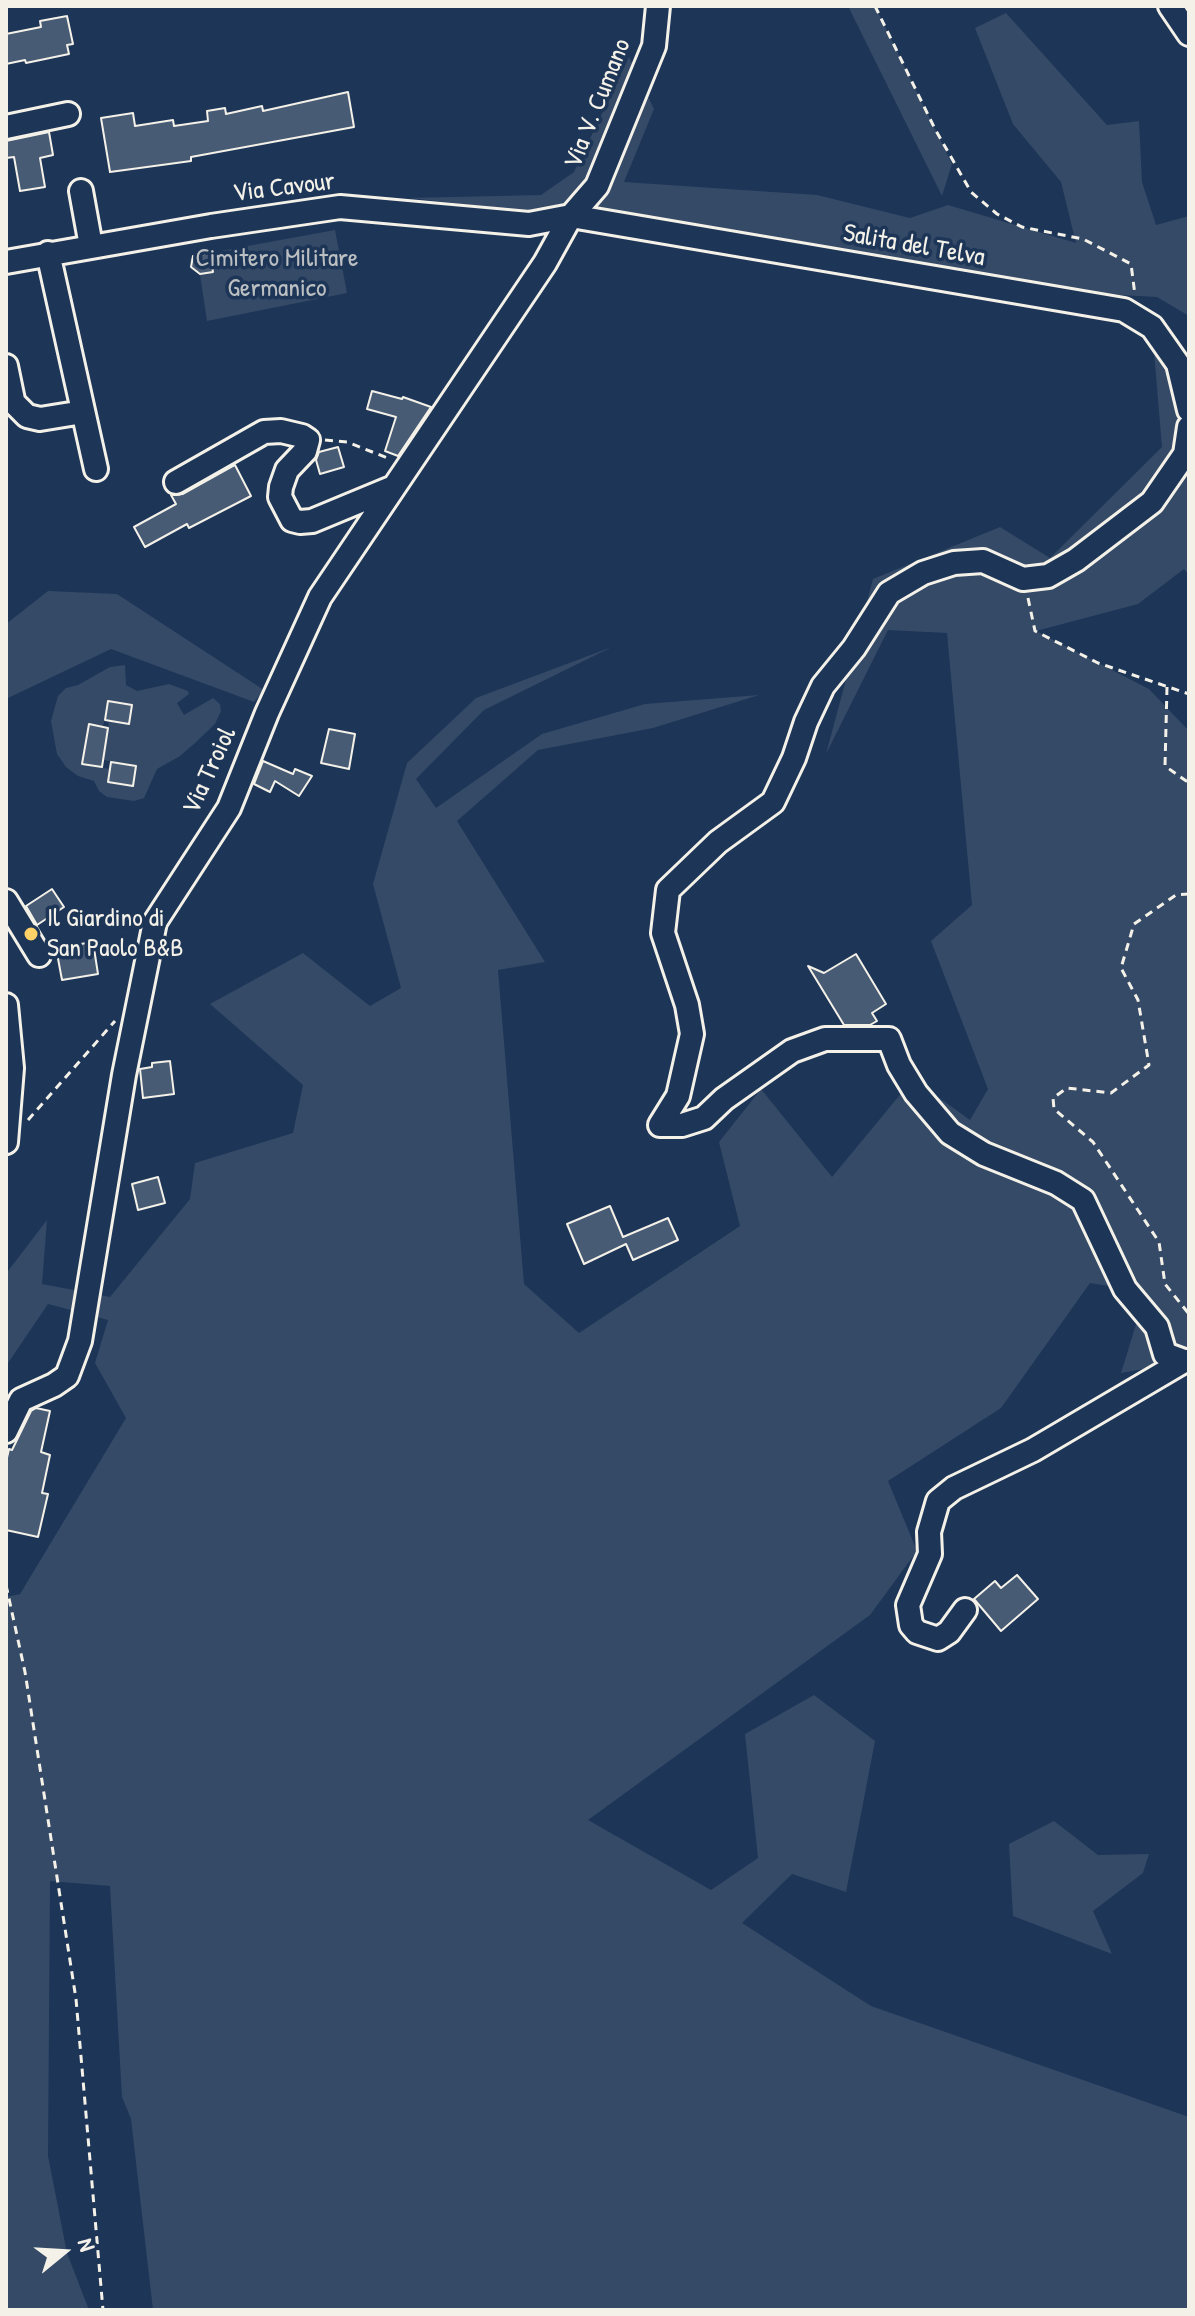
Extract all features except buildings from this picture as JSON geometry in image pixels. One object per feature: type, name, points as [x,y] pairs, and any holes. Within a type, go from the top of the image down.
[{"type":"street","name":"Via V. Cumano","points":[[571,216],[597,186],[654,46],[658,6]]},
{"type":"street","points":[[1170,6],[1189,34]]},
{"type":"street","points":[[6,127],[68,114]]},
{"type":"street","points":[[81,191],[91,246]]},
{"type":"street","name":"Via Cavour","points":[[6,262],[340,207],[529,224],[571,216]]},
{"type":"street","name":"Salita del Telva","points":[[571,216],[1124,310],[1152,327],[1178,364],[1189,410]]},
{"type":"street","name":"Via Troiol","points":[[6,1431],[21,1400],[67,1376],[80,1341],[134,1021],[155,922],[229,808],[267,713],[320,597],[545,263],[571,216]]},
{"type":"street","points":[[48,253],[96,469]]},
{"type":"street","points":[[6,366],[10,397],[27,416],[40,419],[83,412]]},
{"type":"street","points":[[1187,1361],[1165,1354],[1157,1327],[1125,1289],[1083,1200],[1056,1183],[984,1154],[950,1133],[916,1093],[899,1065],[889,1039],[825,1039],[792,1051],[724,1099],[704,1118],[682,1125],[660,1125],[678,1096],[692,1034],[687,1005],[663,933],[668,890],[718,842],[773,802],[823,686],[854,648],[889,593],[923,573],[954,563],[983,561],[1023,579],[1048,576],[1076,560],[1152,502],[1185,454],[1189,427]]},
{"type":"street","points":[[176,482],[264,432],[281,431],[308,440],[305,451],[287,470],[281,487],[280,497],[292,520],[300,522],[327,516],[395,486]]},
{"type":"street","points":[[6,901],[39,955]]},
{"type":"street","points":[[6,1005],[12,1068],[6,1142]]},
{"type":"street","points":[[965,1610],[949,1632],[938,1639],[917,1632],[911,1625],[908,1605],[930,1554],[929,1532],[938,1501],[954,1488],[1033,1450],[1187,1361]]},
{"type":"path","points":[[875,6],[935,129],[971,192],[997,214],[1022,227],[1083,239],[1131,264],[1138,318]]},
{"type":"path","points":[[308,440],[347,442],[408,467]]},
{"type":"path","points":[[1023,579],[1035,631],[1098,663],[1189,694]]},
{"type":"path","points":[[1167,686],[1165,766],[1189,783]]},
{"type":"path","points":[[1189,894],[1176,895],[1134,924],[1121,968],[1138,1000],[1149,1065],[1111,1093],[1067,1088],[1053,1098],[1054,1109],[1093,1142],[1159,1242],[1165,1284],[1189,1314]]},
{"type":"path","points":[[26,1122],[118,1017]]},
{"type":"path","points":[[6,1585],[25,1672],[76,1999],[103,2310]]},
{"type":"green space","points":[[848,6],[875,6],[952,164],[942,196]]},
{"type":"green space","points":[[1006,13],[1107,125],[1139,121],[1142,182],[1156,225],[1189,216],[1189,316],[1157,297],[1083,293],[786,239],[409,198],[541,195],[574,172],[629,57],[654,109],[624,182],[817,195],[910,218],[948,205],[1076,243],[1061,182],[1013,124],[975,28]]},
{"type":"green space","name":"Cimitero Militare Germanico","points":[[335,230],[347,293],[207,321],[200,275],[190,260],[193,256]]},
{"type":"green space","points":[[1153,340],[1189,357],[1189,575],[1184,569],[1138,604],[1036,631],[1149,689],[1189,731],[1189,1361],[1121,1373],[1146,1292],[1090,1283],[1001,1408],[888,1481],[917,1551],[870,1615],[588,1820],[711,1890],[758,1858],[745,1734],[814,1695],[875,1741],[846,1892],[792,1874],[742,1923],[871,2006],[1189,2117],[1189,2310],[153,2310],[131,2119],[122,2097],[110,1886],[50,1881],[48,2156],[67,2253],[89,2310],[6,2310],[6,1597],[20,1594],[126,1418],[95,1363],[108,1320],[48,1304],[6,1366],[8,1271],[47,1220],[42,1284],[110,1297],[190,1199],[195,1163],[293,1133],[303,1085],[210,1004],[303,953],[370,1006],[401,988],[373,884],[407,763],[476,698],[612,647],[484,710],[416,779],[436,808],[542,734],[645,704],[759,695],[653,728],[538,750],[457,821],[545,962],[498,970],[524,1284],[579,1333],[740,1226],[719,1142],[761,1089],[832,1177],[913,1079],[970,1120],[988,1089],[931,941],[972,905],[947,633],[888,630],[826,754],[873,579],[1000,527],[1050,558],[1162,447]]},
{"type":"green space","points":[[48,591],[117,594],[264,690],[254,702],[111,649],[6,699],[6,624]]},
{"type":"green space","points":[[125,665],[126,685],[137,691],[169,684],[188,691],[189,694],[177,703],[184,715],[213,698],[220,704],[221,711],[215,724],[180,756],[157,769],[144,798],[134,801],[107,797],[99,791],[94,781],[78,776],[66,767],[57,754],[51,721],[58,696],[66,688],[78,685],[110,667]],"holes":[[[108,702],[131,705],[109,720],[103,760],[136,766],[133,785],[110,769],[82,764],[89,725],[103,727]]]},
{"type":"green space","points":[[1054,1821],[1098,1855],[1149,1854],[1143,1873],[1093,1911],[1112,1954],[1013,1916],[1009,1844]]},
{"type":"place","name":"Il Giardino di San Paolo B&B","points":[[31,934]]}]
